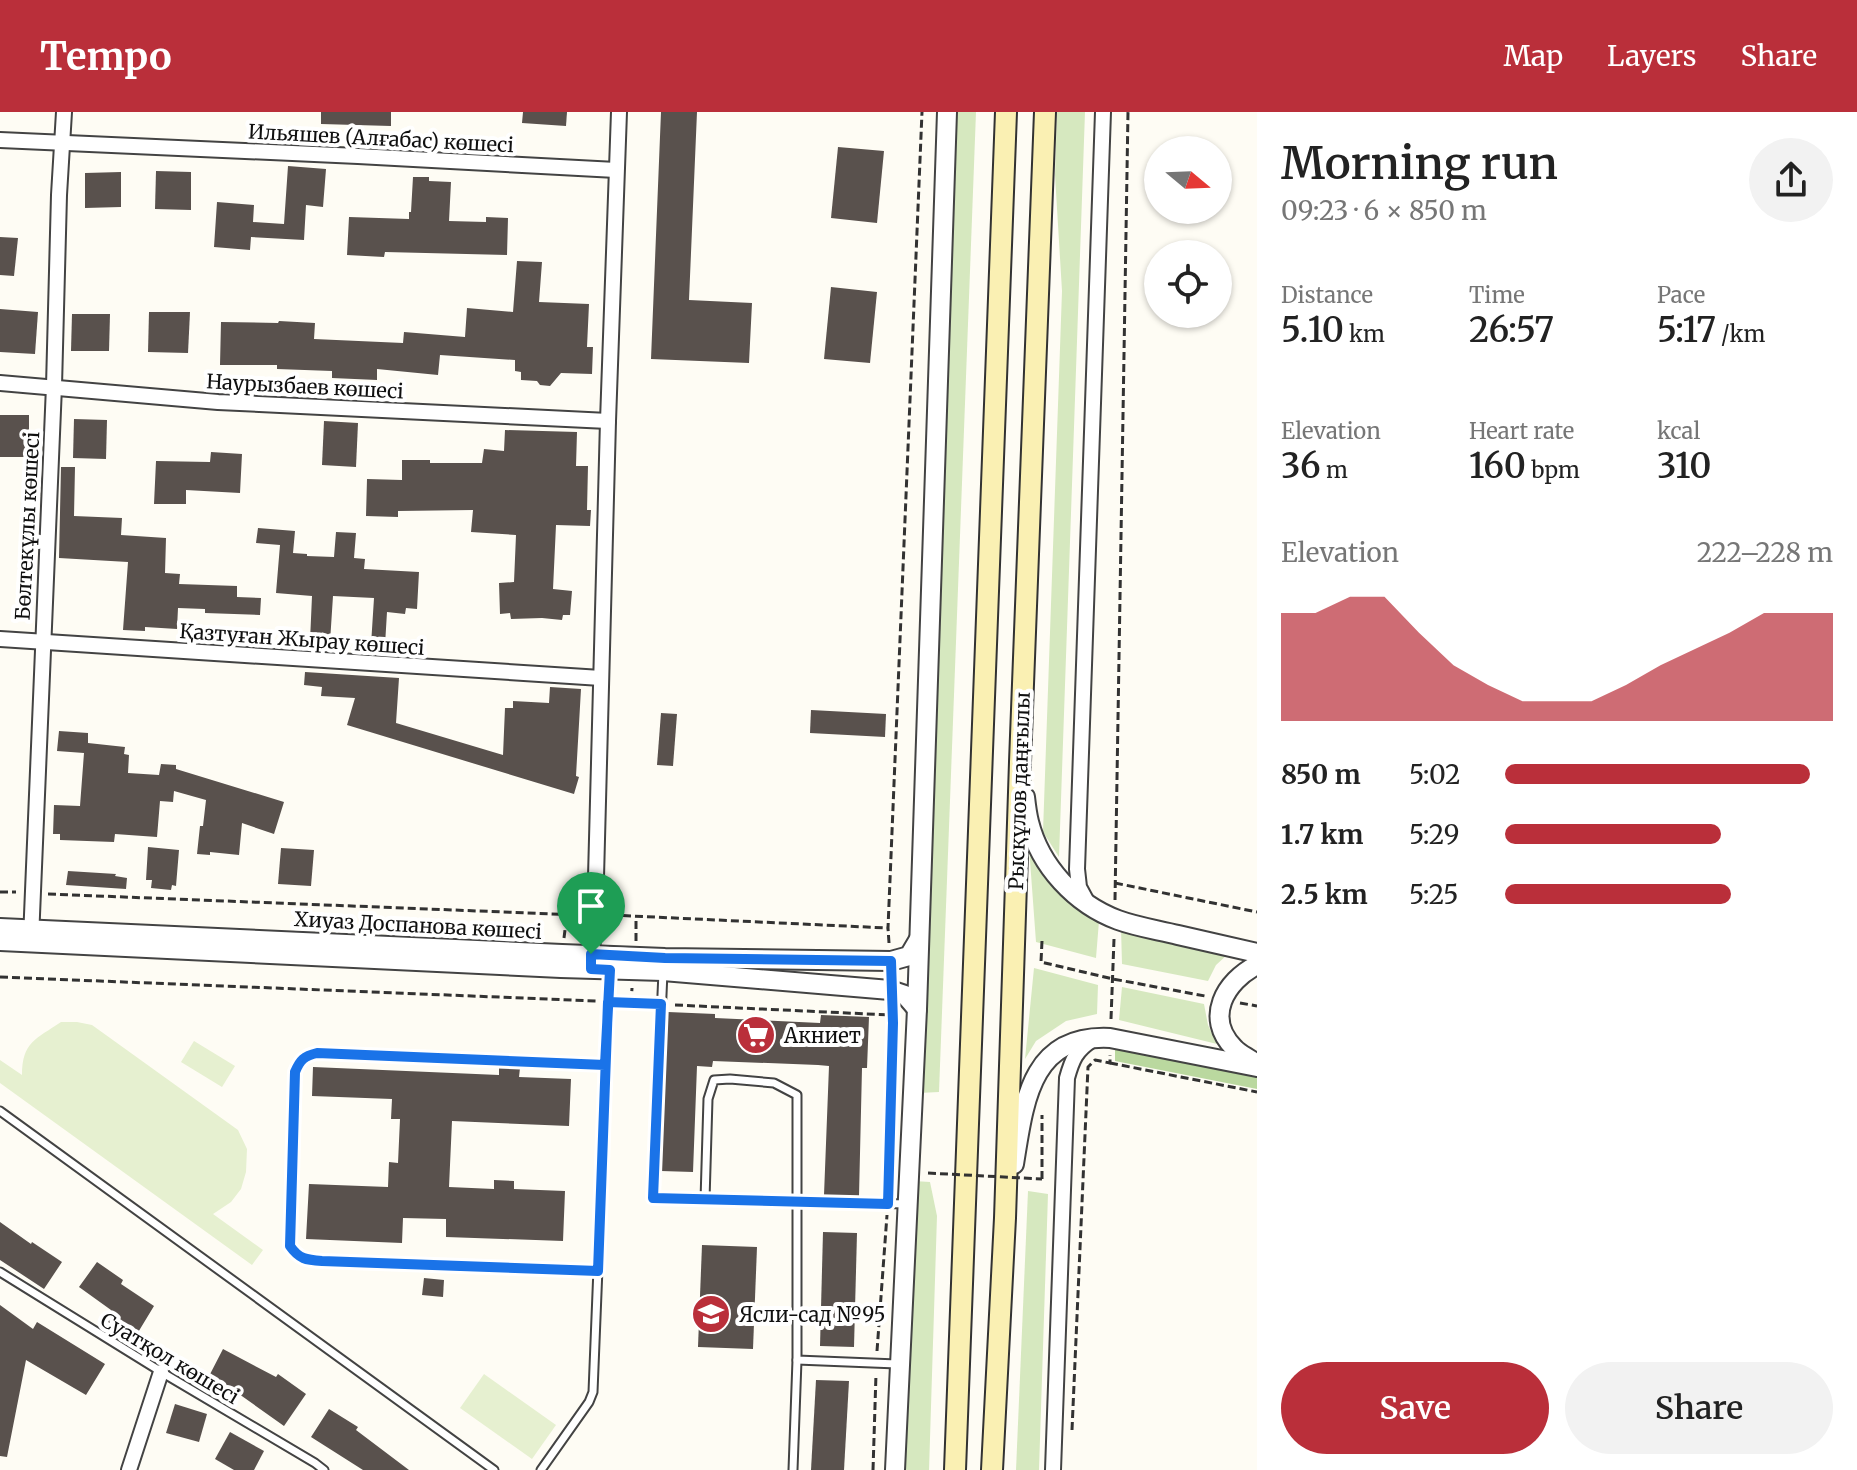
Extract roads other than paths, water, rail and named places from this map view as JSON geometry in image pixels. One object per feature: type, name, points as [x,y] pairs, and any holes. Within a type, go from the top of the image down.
[{"type":"main road","name":"Рысқұлов даңғылы","points":[[955,1470],[1006,112]]},
{"type":"main road","name":"Рысқұлов даңғылы","points":[[992,1470],[1005,1218],[1045,112]]},
{"type":"street","name":"Бөлтекұлы көшесі","points":[[32,936],[64,112]]},
{"type":"street","points":[[591,962],[619,112]]},
{"type":"street","points":[[895,1470],[900,1364],[897,1204],[917,1009],[947,112]]},
{"type":"street","points":[[1088,904],[1079,887],[1077,869],[1103,112]]},
{"type":"street","name":"Ильяшев (Алғабас) көшесі","points":[[0,140],[616,170]]},
{"type":"street","name":"Наурызбаев көшесі","points":[[0,383],[218,402],[608,421]]},
{"type":"street","name":"Қазтуған Жырау көшесі","points":[[0,639],[601,678]]},
{"type":"street","points":[[1020,762],[1029,823],[1040,852],[1062,882],[1088,904],[1115,919],[1135,925],[1257,953]]},
{"type":"street","name":"Хиуаз Доспанова көшесі","points":[[0,928],[32,936],[664,964],[891,961],[909,956],[919,939]]},
{"type":"street","name":"Хиуаз Доспанова көшесі","points":[[0,941],[32,936]]},
{"type":"street","name":"Хиуаз Доспанова көшесі","points":[[664,964],[890,990],[905,995],[917,1009]]},
{"type":"street","points":[[1257,965],[1242,972],[1226,991],[1220,1012],[1223,1031],[1234,1048],[1257,1066]]},
{"type":"street","points":[[1053,1470],[1067,1078],[1081,1047],[1096,1038]]},
{"type":"street","points":[[1005,1218],[1024,1103],[1043,1064],[1058,1051],[1074,1042],[1110,1038],[1257,1066]]},
{"type":"street","points":[[129,1470],[161,1372]]},
{"type":"lane","points":[[541,1470],[593,1392],[611,963]]},
{"type":"lane","points":[[664,964],[653,1198],[897,1204]]},
{"type":"lane","points":[[598,1271],[322,1261],[297,1256],[290,1246],[295,1072],[299,1061],[317,1053],[605,1065]]},
{"type":"lane","points":[[705,1200],[708,1099],[714,1080],[774,1083],[797,1095],[797,1360],[793,1470]]},
{"type":"lane","points":[[0,1111],[494,1470]]},
{"type":"lane","name":"Суатқол көшесі","points":[[0,1272],[324,1470]]},
{"type":"lane","points":[[797,1360],[900,1364]]},
{"type":"place","name":"Акниет","points":[[756,1035]]},
{"type":"place","name":"Ясли-сад №95","points":[[711,1314]]}]
